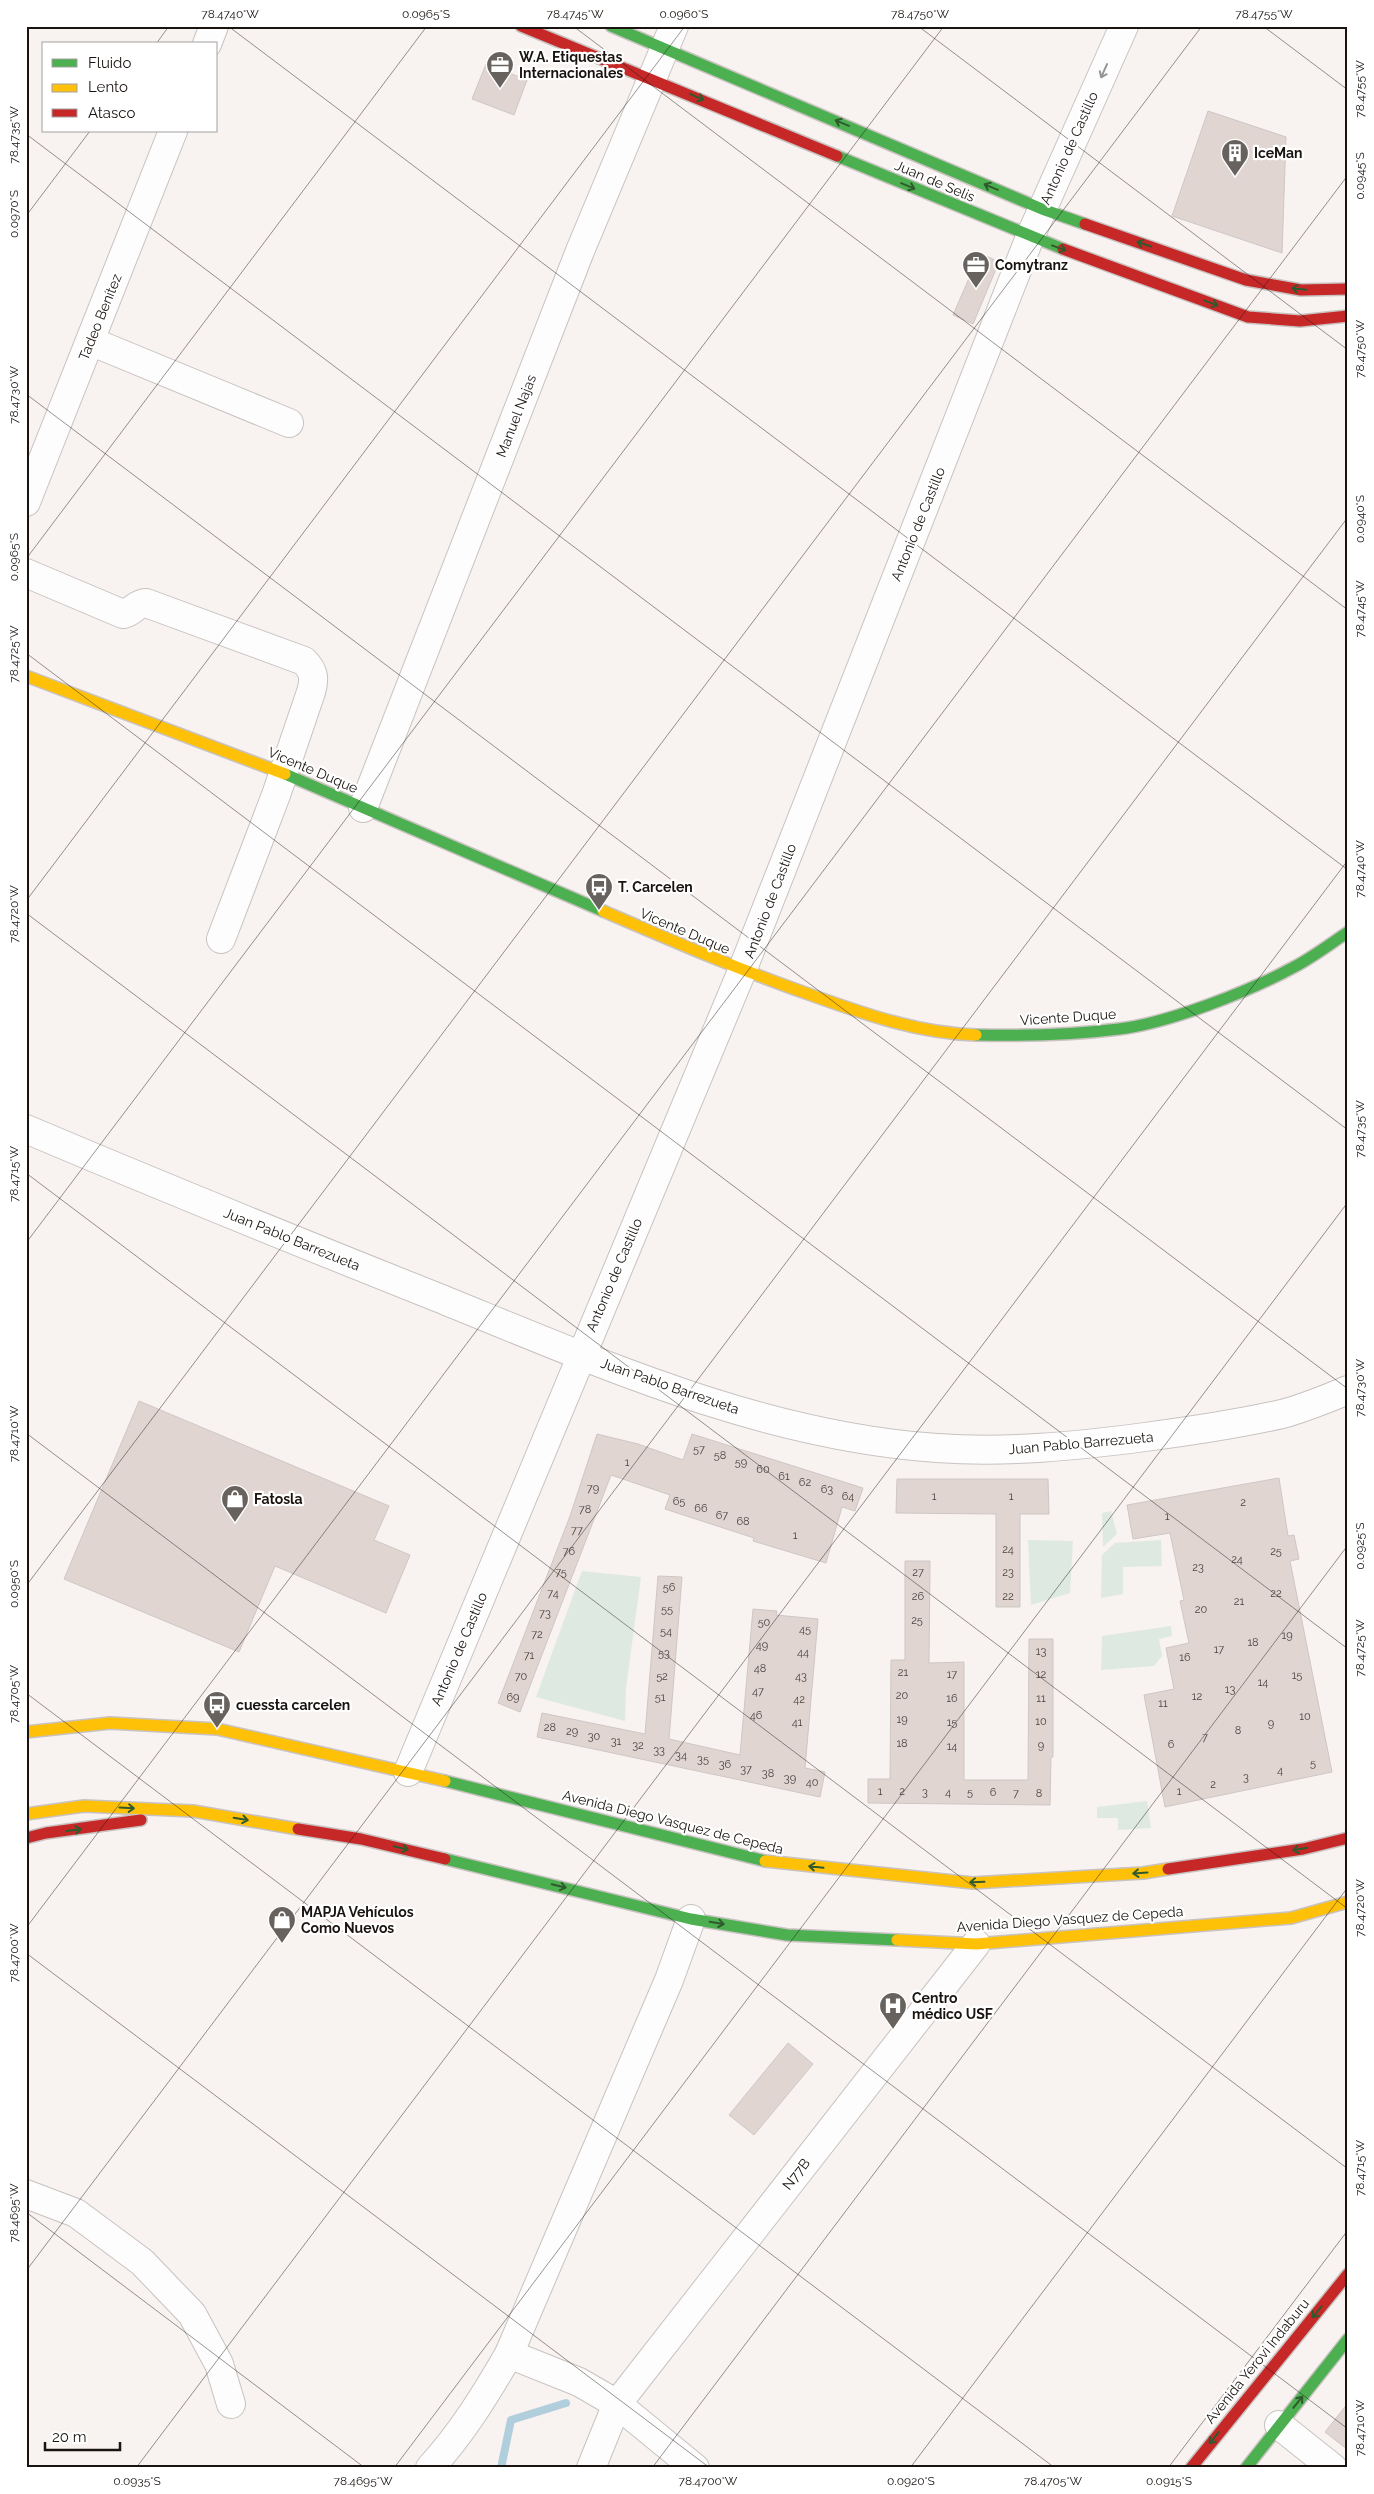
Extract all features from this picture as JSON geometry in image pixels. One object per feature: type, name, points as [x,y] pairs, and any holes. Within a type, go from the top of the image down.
[{"type":"main road","name":"Juan de Selis","points":[[521,26],[652,78],[1030,237],[1248,317],[1300,321],[1348,316]]},
{"type":"main road","name":"Juan de Selis","points":[[611,26],[669,37],[1042,209],[1246,280],[1301,290],[1348,289]]},
{"type":"main road","name":"Vicente Duque","points":[[26,676],[283,773],[742,971],[876,1018],[919,1029],[957,1034],[1021,1036],[1076,1034],[1121,1029],[1176,1015],[1237,993],[1294,967],[1348,932]]},
{"type":"main road","name":"Avenida Diego Vasquez de Cepeda","points":[[26,1732],[110,1723],[217,1729],[408,1772],[774,1864],[973,1883],[1143,1873],[1303,1849],[1348,1838]]},
{"type":"main road","name":"Avenida Diego Vasquez de Cepeda","points":[[26,1814],[84,1806],[193,1811],[361,1839],[690,1919],[788,1935],[976,1944],[1291,1918],[1348,1902]]},
{"type":"main road","points":[[26,1838],[193,1811]]},
{"type":"main road","name":"Avenida Yerovi Indaburu","points":[[1190,2468],[1348,2274]]},
{"type":"main road","points":[[1246,2468],[1348,2340]]},
{"type":"street","points":[[208,42],[214,26]]},
{"type":"street","name":"Antonio de Castillo","points":[[408,1772],[580,1355],[742,971],[1030,237],[1124,26]]},
{"type":"street","name":"Manuel Najas","points":[[363,808],[580,251],[669,37]]},
{"type":"street","name":"Tadeo Benítez","points":[[26,502],[173,132]]},
{"type":"street","points":[[90,341],[289,423]]},
{"type":"street","points":[[26,573],[123,614],[128,613],[139,604],[146,603],[304,661],[310,667],[314,675],[314,684],[221,939]]},
{"type":"street","name":"Juan Pablo Barrezueta","points":[[26,1129],[191,1198],[580,1355],[662,1386],[805,1429],[936,1448],[1004,1450],[1064,1447],[1172,1434],[1283,1413],[1348,1390]]},
{"type":"street","points":[[430,2468],[447,2449],[481,2403],[509,2354],[669,1980],[690,1919]]},
{"type":"street","name":"N77B","points":[[591,2468],[617,2404],[976,1944]]},
{"type":"street","points":[[26,2194],[76,2213],[142,2262],[192,2314],[219,2364],[231,2404]]},
{"type":"street","points":[[509,2354],[579,2382],[617,2404],[695,2468]]},
{"type":"street","points":[[1279,2425],[1333,2468]]},
{"type":"shaded area","points":[[1111,1511],[1117,1534],[1103,1547],[1102,1513]]},
{"type":"shaded area","points":[[1028,1540],[1073,1541],[1070,1593],[1031,1605]]},
{"type":"shaded area","points":[[1161,1540],[1162,1566],[1123,1567],[1123,1594],[1101,1598],[1102,1555],[1115,1543]]},
{"type":"shaded area","points":[[582,1571],[641,1577],[626,1688],[625,1721],[536,1697]]},
{"type":"shaded area","points":[[1171,1626],[1172,1636],[1159,1639],[1162,1656],[1154,1666],[1101,1670],[1102,1636]]},
{"type":"shaded area","points":[[1147,1801],[1151,1828],[1118,1830],[1118,1818],[1097,1818],[1097,1807]]},
{"type":"building","name":"W.A. Etiquestas Internacionales","points":[[486,64],[527,80],[514,115],[472,99]]},
{"type":"building","name":"IceMan","points":[[1208,111],[1286,137],[1282,253],[1172,216]]},
{"type":"building","name":"Comytranz","points":[[980,253],[999,262],[973,324],[953,315]]},
{"type":"building","name":"Fatosla","points":[[139,1401],[389,1506],[374,1540],[410,1555],[386,1613],[275,1566],[239,1652],[64,1579]]},
{"type":"building","points":[[597,1434],[638,1444],[683,1460],[692,1434],[863,1488],[855,1511],[842,1507],[826,1563],[753,1541],[754,1538],[665,1509],[670,1495],[611,1475],[520,1712],[498,1703],[570,1516]]},
{"type":"building","points":[[1279,1478],[1288,1536],[1294,1535],[1299,1559],[1290,1561],[1332,1772],[1165,1807],[1144,1695],[1174,1689],[1166,1648],[1189,1643],[1180,1601],[1184,1600],[1170,1533],[1133,1539],[1127,1505]]},
{"type":"building","points":[[897,1479],[1048,1479],[1049,1514],[1020,1514],[1020,1607],[996,1607],[996,1514],[896,1513]]},
{"type":"building","points":[[905,1561],[930,1561],[929,1663],[964,1662],[964,1780],[1028,1780],[1029,1639],[1053,1639],[1053,1757],[1051,1757],[1050,1805],[868,1803],[868,1779],[890,1779],[891,1660],[905,1660]]},
{"type":"building","points":[[658,1576],[682,1577],[669,1739],[740,1755],[753,1609],[777,1611],[776,1615],[818,1619],[805,1768],[825,1772],[820,1797],[537,1737],[542,1713],[645,1734]]},
{"type":"building","points":[[788,2043],[813,2064],[754,2135],[729,2115]]},
{"type":"building","points":[[1348,2403],[1348,2450],[1325,2432]]},
{"type":"waterway","points":[[501,2468],[511,2420],[566,2403]]},
{"type":"traffic: fast","points":[[611,26],[1042,209],[1085,224]]},
{"type":"traffic: fast","points":[[837,156],[1063,249]]},
{"type":"traffic: fast","points":[[285,774],[603,911]]},
{"type":"traffic: fast","points":[[976,1035],[1083,1033],[1139,1026],[1161,1020],[1209,1005],[1255,986],[1308,959],[1348,932]]},
{"type":"traffic: fast","points":[[445,1781],[765,1861]]},
{"type":"traffic: fast","points":[[445,1859],[691,1919],[787,1935],[897,1940]]},
{"type":"traffic: fast","points":[[1246,2468],[1348,2339]]},
{"type":"traffic: slow","points":[[26,676],[285,774]]},
{"type":"traffic: slow","points":[[603,911],[734,966],[854,1010],[914,1027],[955,1034],[976,1035]]},
{"type":"traffic: slow","points":[[26,1732],[110,1723],[217,1729],[445,1781]]},
{"type":"traffic: slow","points":[[26,1814],[84,1806],[193,1811],[298,1829]]},
{"type":"traffic: slow","points":[[765,1861],[973,1883],[1143,1873],[1168,1869]]},
{"type":"traffic: slow","points":[[897,1940],[976,1944],[1291,1918],[1348,1902]]},
{"type":"traffic: jam","points":[[521,26],[837,156]]},
{"type":"traffic: jam","points":[[1085,224],[1246,280],[1301,290],[1348,289]]},
{"type":"traffic: jam","points":[[1063,249],[1248,317],[1300,321],[1348,316]]},
{"type":"traffic: jam","points":[[26,1838],[46,1833],[141,1820]]},
{"type":"traffic: jam","points":[[298,1829],[361,1839],[445,1859]]},
{"type":"traffic: jam","points":[[1168,1869],[1303,1849],[1348,1838]]},
{"type":"traffic: jam","points":[[1191,2468],[1348,2274]]},
{"type":"place","name":"W.A. Etiquestas Internacionales","points":[[500,89]]},
{"type":"place","name":"IceMan","points":[[1235,177]]},
{"type":"place","name":"Comytranz","points":[[976,289]]},
{"type":"place","name":"T. Carcelen","points":[[599,911]]},
{"type":"place","name":"Fatosla","points":[[235,1523]]},
{"type":"place","name":"cuessta carcelen","points":[[217,1729]]},
{"type":"place","name":"MAPJA Vehículos Como Nuevos","points":[[282,1944]]},
{"type":"place","name":"Centro médico USF","points":[[893,2030]]}]
